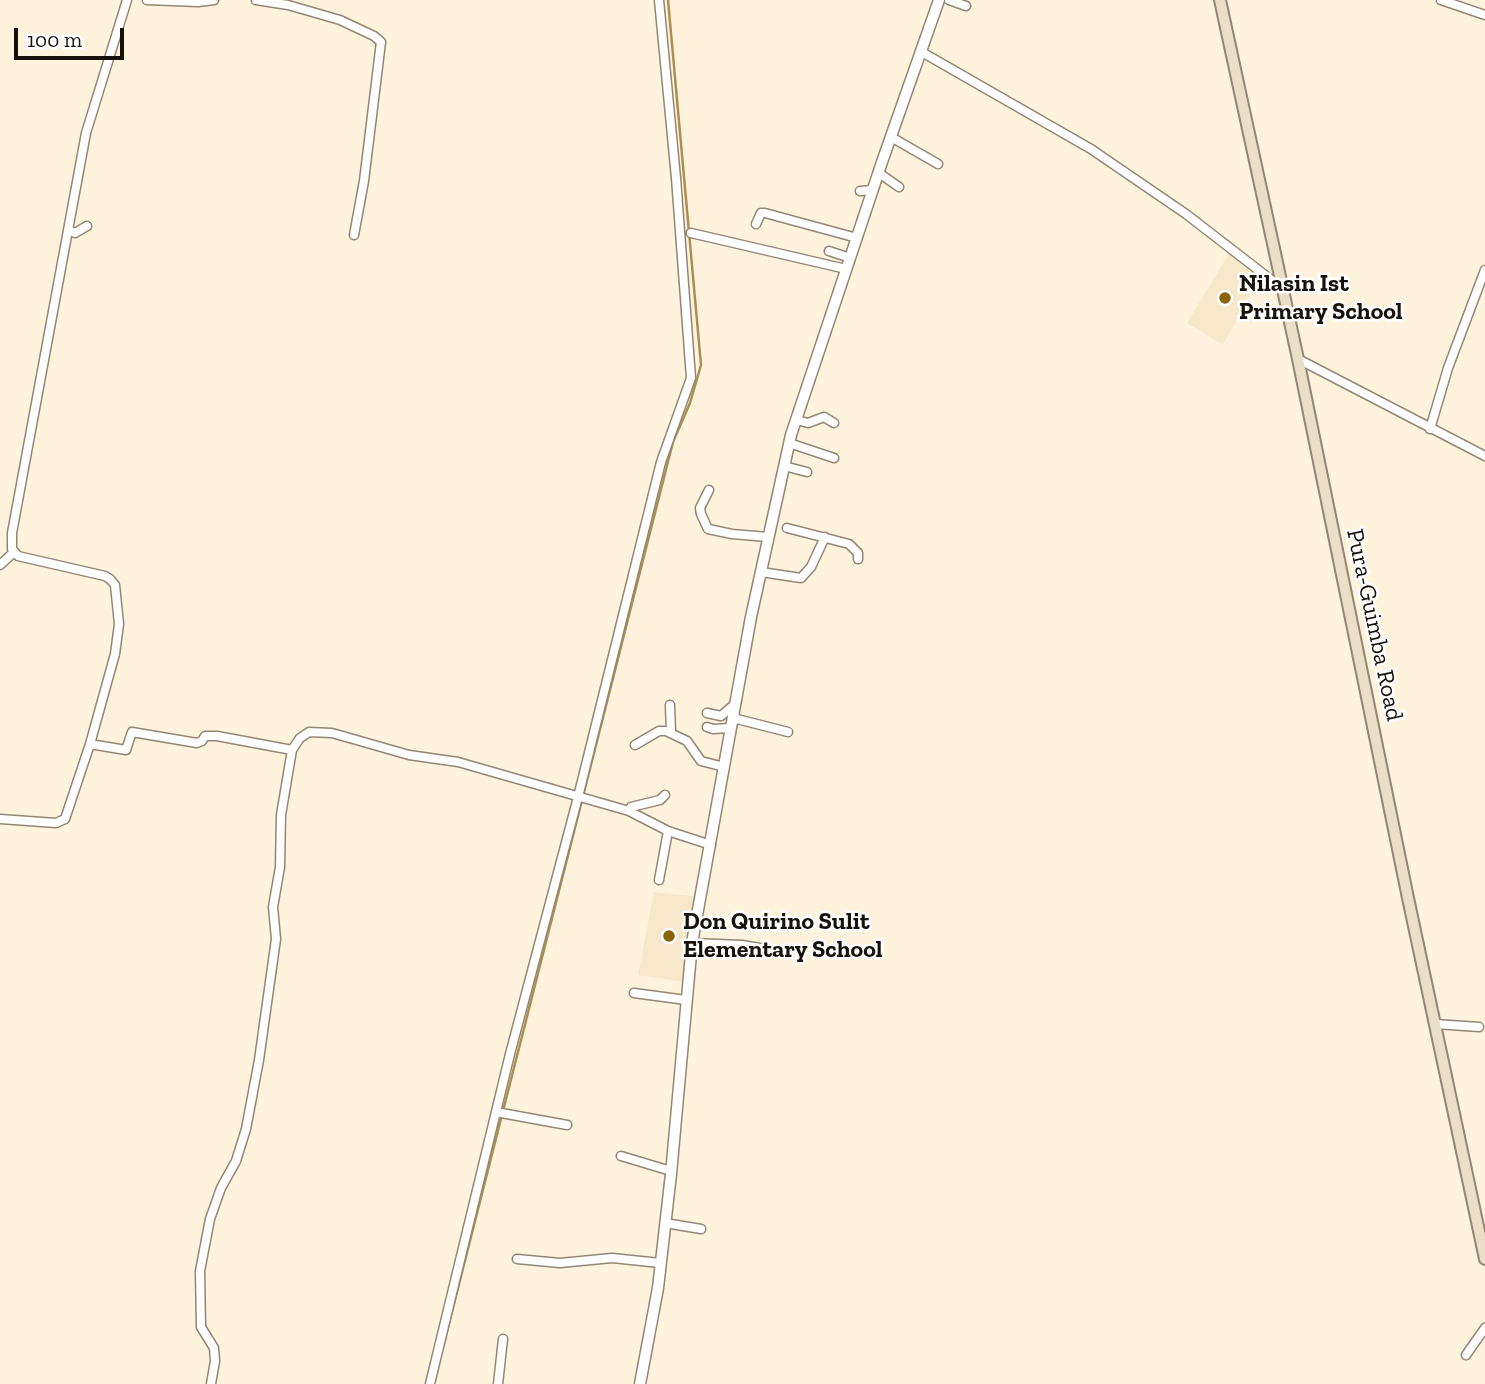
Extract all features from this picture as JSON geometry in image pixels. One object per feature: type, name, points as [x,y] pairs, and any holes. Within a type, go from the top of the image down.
[{"type":"main road","name":"Pura-Guimba Road","points":[[1220,0],[1298,359],[1485,1259]]},
{"type":"street","points":[[0,565],[13,553],[14,519],[86,133],[127,0]]},
{"type":"street","points":[[147,0],[214,0]]},
{"type":"street","points":[[256,0],[288,5],[340,20],[381,42],[366,168],[354,235]]},
{"type":"street","points":[[430,1384],[661,462],[691,378],[684,269],[659,0]]},
{"type":"street","points":[[640,1384],[665,1223],[692,943],[768,537],[789,443],[878,173],[939,0]]},
{"type":"street","points":[[949,0],[966,6]]},
{"type":"street","points":[[1441,0],[1485,15]]},
{"type":"street","points":[[920,51],[1091,149],[1186,214],[1283,289]]},
{"type":"street","points":[[891,137],[938,164]]},
{"type":"street","points":[[878,173],[899,187]]},
{"type":"street","points":[[860,191],[873,190]]},
{"type":"street","points":[[756,224],[761,213],[765,213],[857,238]]},
{"type":"street","points":[[68,230],[75,233],[87,226]]},
{"type":"street","points":[[691,233],[846,269]]},
{"type":"street","points":[[829,251],[850,258]]},
{"type":"street","points":[[1430,429],[1448,368],[1485,270]]},
{"type":"street","points":[[1298,359],[1485,456]]},
{"type":"street","points":[[797,420],[808,423],[824,417],[834,423]]},
{"type":"street","points":[[789,443],[834,458]]},
{"type":"street","points":[[784,466],[807,472]]},
{"type":"street","points":[[709,490],[700,509],[708,529],[768,537]]},
{"type":"street","points":[[787,528],[849,544],[854,548],[858,559]]},
{"type":"street","points":[[761,572],[801,578],[811,567],[825,537]]},
{"type":"street","points":[[0,819],[56,823],[65,819],[90,744],[115,654],[119,624],[115,586],[105,576],[13,553]]},
{"type":"street","points":[[707,713],[721,716],[735,704]]},
{"type":"street","points":[[670,705],[671,733]]},
{"type":"street","points":[[707,727],[713,729],[732,723],[788,732]]},
{"type":"street","points":[[635,745],[659,731],[671,733],[687,741],[701,761],[724,767]]},
{"type":"street","points":[[90,744],[126,750],[132,732],[197,743],[205,736],[217,736],[292,750]]},
{"type":"street","points":[[211,1384],[215,1348],[201,1328],[200,1271],[210,1219],[221,1188],[236,1161],[246,1129],[259,1060],[276,939],[273,907],[280,867],[281,815],[292,750],[300,737],[310,732],[332,733],[409,755],[457,762],[629,811],[668,831],[711,845]]},
{"type":"street","points":[[629,811],[631,807],[660,800],[665,795]]},
{"type":"street","points":[[659,880],[668,831]]},
{"type":"street","points":[[692,943],[742,945],[777,951]]},
{"type":"street","points":[[634,993],[686,1000]]},
{"type":"street","points":[[1435,1024],[1479,1027]]},
{"type":"street","points":[[496,1112],[566,1125]]},
{"type":"street","points":[[621,1156],[671,1171]]},
{"type":"street","points":[[665,1223],[701,1229]]},
{"type":"street","points":[[517,1259],[559,1263],[612,1258],[660,1263]]},
{"type":"street","points":[[1466,1355],[1485,1328]]},
{"type":"street","points":[[498,1384],[503,1339]]},
{"type":"shaded area","name":"Nilasin Ist Primary School","points":[[1230,252],[1261,273],[1223,345],[1187,323]]},
{"type":"shaded area","name":"Don Quirino Sulit Elementary School","points":[[654,892],[699,897],[684,982],[638,975]]},
{"type":"waterway","points":[[443,1347],[673,442],[690,403],[701,365],[668,0]]},
{"type":"place","name":"Nilasin Ist Primary School","points":[[1225,298]]},
{"type":"place","name":"Don Quirino Sulit Elementary School","points":[[669,936]]}]
